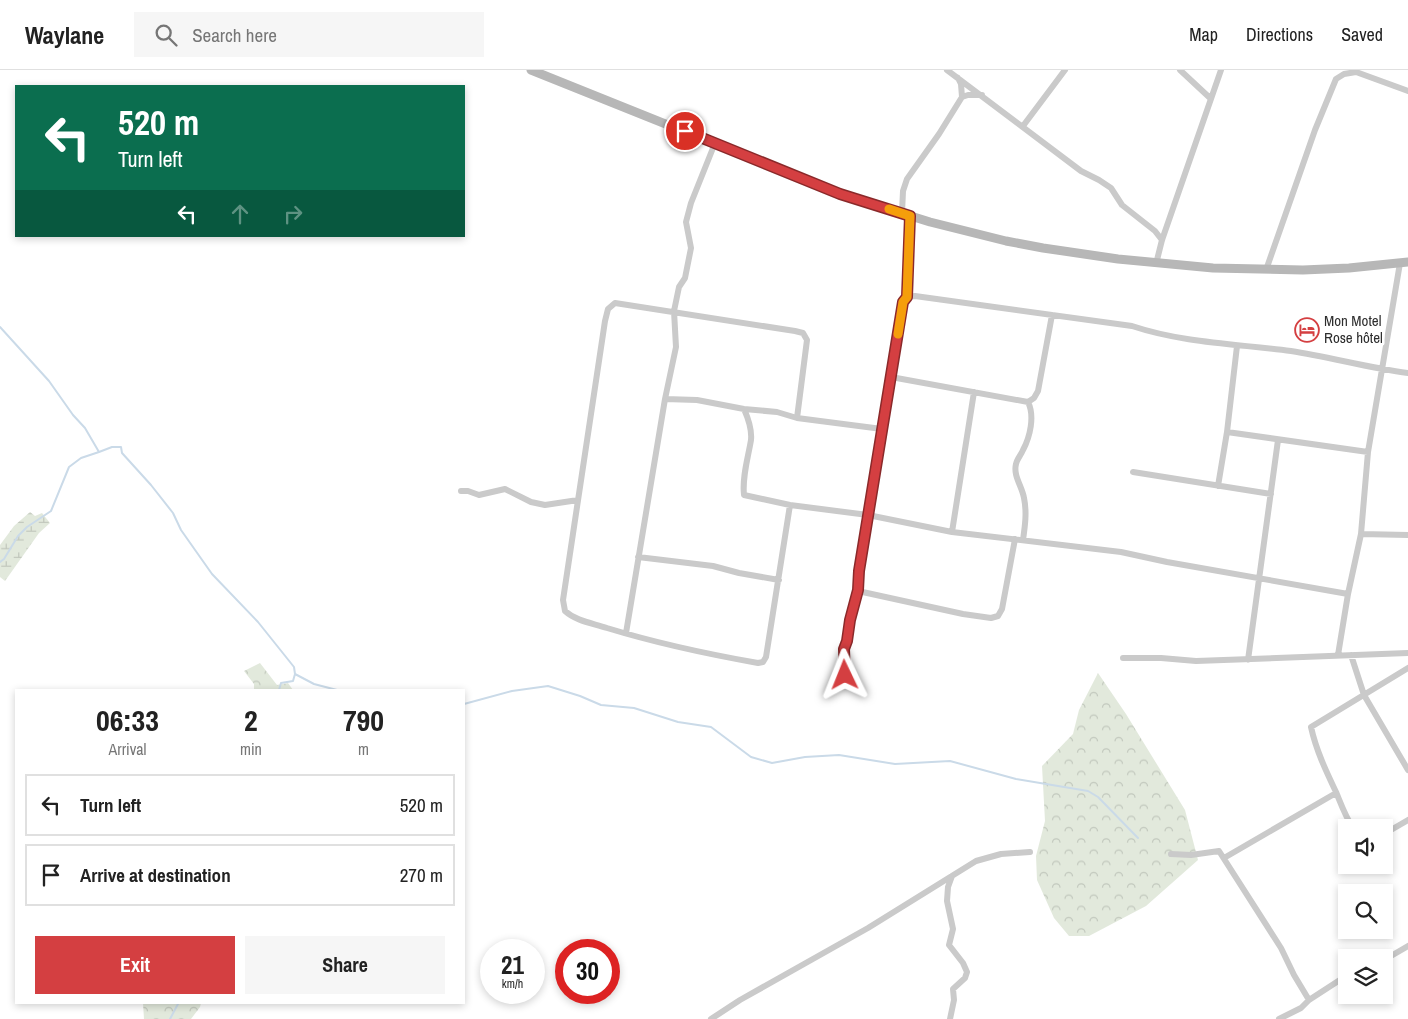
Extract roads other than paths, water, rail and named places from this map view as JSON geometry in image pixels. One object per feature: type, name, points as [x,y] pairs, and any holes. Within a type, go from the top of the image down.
[{"type":"main road","points":[[531,70],[840,194],[964,231],[1043,248],[1156,264],[1266,270],[1328,269],[1404,262]]},
{"type":"street","points":[[947,70],[1081,171],[1111,188],[1122,206],[1154,231],[1162,240]]},
{"type":"street","points":[[1023,126],[1065,70]]},
{"type":"street","points":[[1180,70],[1210,98]]},
{"type":"street","points":[[1156,264],[1162,240],[1221,70]]},
{"type":"street","points":[[1266,270],[1315,130],[1336,79],[1344,74],[1356,71],[1408,92]]},
{"type":"street","points":[[845,675],[844,649],[858,590],[859,571],[890,378],[903,302],[907,297],[906,214],[903,191],[907,179],[940,134],[962,97],[962,84],[958,78]]},
{"type":"street","points":[[962,97],[982,95]]},
{"type":"street","points":[[626,633],[665,398],[676,348],[674,311],[679,287],[685,278],[691,248],[686,222],[691,203],[715,143]]},
{"type":"street","points":[[1338,655],[1348,594],[1361,534],[1368,452],[1382,370],[1404,262]]},
{"type":"street","points":[[907,297],[1132,326],[1152,333],[1237,346],[1255,346],[1317,355],[1382,370],[1408,373]]},
{"type":"street","points":[[790,505],[780,580],[766,657],[763,662],[758,663],[721,656],[626,633],[572,617],[564,610],[563,600],[605,321],[608,309],[615,303],[803,333],[807,340],[798,418]]},
{"type":"street","points":[[890,378],[1028,402],[1034,398],[1038,391],[1052,315]]},
{"type":"street","points":[[1218,486],[1227,432],[1237,346]]},
{"type":"street","points":[[952,532],[974,392]]},
{"type":"street","points":[[665,398],[697,400],[744,409],[777,412],[798,418],[882,429]]},
{"type":"street","points":[[1023,540],[1026,508],[1024,494],[1016,473],[1016,464],[1030,432],[1030,406],[1028,402]]},
{"type":"street","points":[[744,409],[749,420],[751,439],[747,453],[743,486],[744,496],[790,505],[868,515],[952,532],[1121,552],[1348,594]]},
{"type":"street","points":[[1227,432],[1368,452]]},
{"type":"street","points":[[1248,660],[1278,440]]},
{"type":"street","points":[[1133,472],[1271,494]]},
{"type":"street","points":[[461,491],[468,491],[479,495],[505,489],[531,502],[545,505],[578,500]]},
{"type":"street","points":[[1361,534],[1408,535]]},
{"type":"street","points":[[858,590],[963,614],[992,618],[998,616],[1002,609],[1015,539]]},
{"type":"street","points":[[638,557],[713,566],[739,573],[780,580]]},
{"type":"street","points":[[1123,658],[1161,658],[1183,661],[1248,660],[1408,653]]},
{"type":"street","points":[[1351,655],[1364,695],[1408,770]]},
{"type":"street","points":[[1347,819],[1326,772],[1310,727],[1408,668]]},
{"type":"street","points":[[1224,858],[1336,793]]},
{"type":"street","points":[[1393,829],[1408,820]]},
{"type":"street","points":[[1171,854],[1191,855],[1219,851],[1281,948],[1294,975],[1310,1000]]},
{"type":"street","points":[[711,1019],[734,1003],[826,953],[982,858],[1001,854],[1030,852]]},
{"type":"street","points":[[950,1019],[954,1000],[953,989],[965,978],[967,972],[949,945],[953,929],[948,901],[948,887],[952,876]]},
{"type":"street","points":[[1393,955],[1408,946]]},
{"type":"street","points":[[1278,1019],[1301,1008],[1338,981]]},
{"type":"waterway","points":[[0,327],[49,381],[73,415],[85,428],[99,452],[81,458],[69,467],[51,511],[27,527],[18,536],[4,559],[0,562]]},
{"type":"waterway","points":[[99,452],[112,447],[121,447],[122,453],[173,513],[181,530],[212,574],[258,622],[294,667],[293,681],[281,683],[279,689]]},
{"type":"waterway","points":[[295,674],[314,684],[333,689]]},
{"type":"waterway","points":[[465,704],[512,691],[548,686],[601,705],[634,708],[678,722],[711,727],[751,757],[772,763],[805,757],[839,755],[895,764],[950,761],[1016,779],[1088,791],[1098,797],[1138,838]]},
{"type":"waterway","points":[[170,1019],[178,1004]]},
{"type":"place","name":"Mon Motel Rose hôtel","points":[[1307,330]]}]
